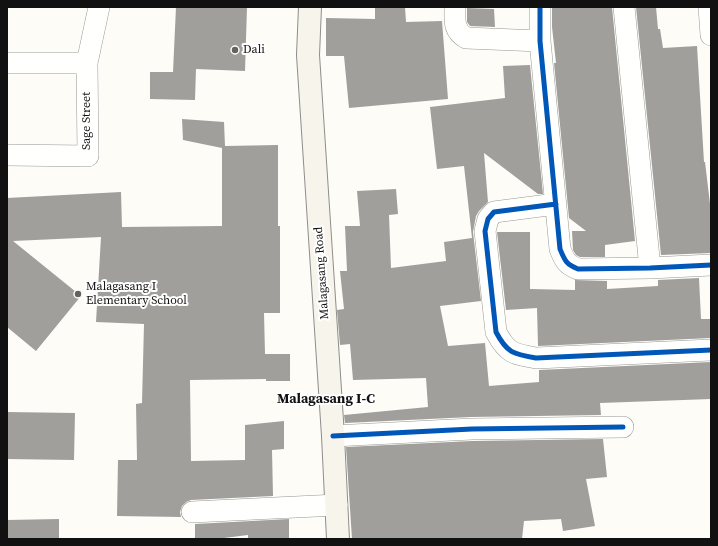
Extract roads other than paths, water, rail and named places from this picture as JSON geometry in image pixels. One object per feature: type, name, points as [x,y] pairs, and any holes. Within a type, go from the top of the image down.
[{"type":"main road","name":"Malagasang Road","points":[[310,7],[308,54],[333,436],[338,539]]},
{"type":"street","name":"Sage Street","points":[[7,155],[88,156],[87,63],[99,7]]},
{"type":"street","points":[[455,7],[456,25],[460,33],[466,38],[540,41]]},
{"type":"street","points":[[540,7],[540,41],[560,249],[564,260],[569,266],[578,269],[711,265]]},
{"type":"street","points":[[624,7],[650,268]]},
{"type":"street","points":[[709,7],[711,35]]},
{"type":"street","points":[[7,63],[87,63]]},
{"type":"street","points":[[556,204],[494,212],[488,218],[485,231],[496,332],[503,345],[515,354],[536,358],[711,350]]},
{"type":"street","points":[[333,436],[472,429],[623,427]]},
{"type":"street","points":[[192,512],[337,505]]},
{"type":"place","name":"Dali","points":[[235,50]]},
{"type":"place","name":"Malagasang I Elementary School","points":[[78,294]]},
{"type":"district","name":"Malagasang I-C","points":[[326,399]]}]
